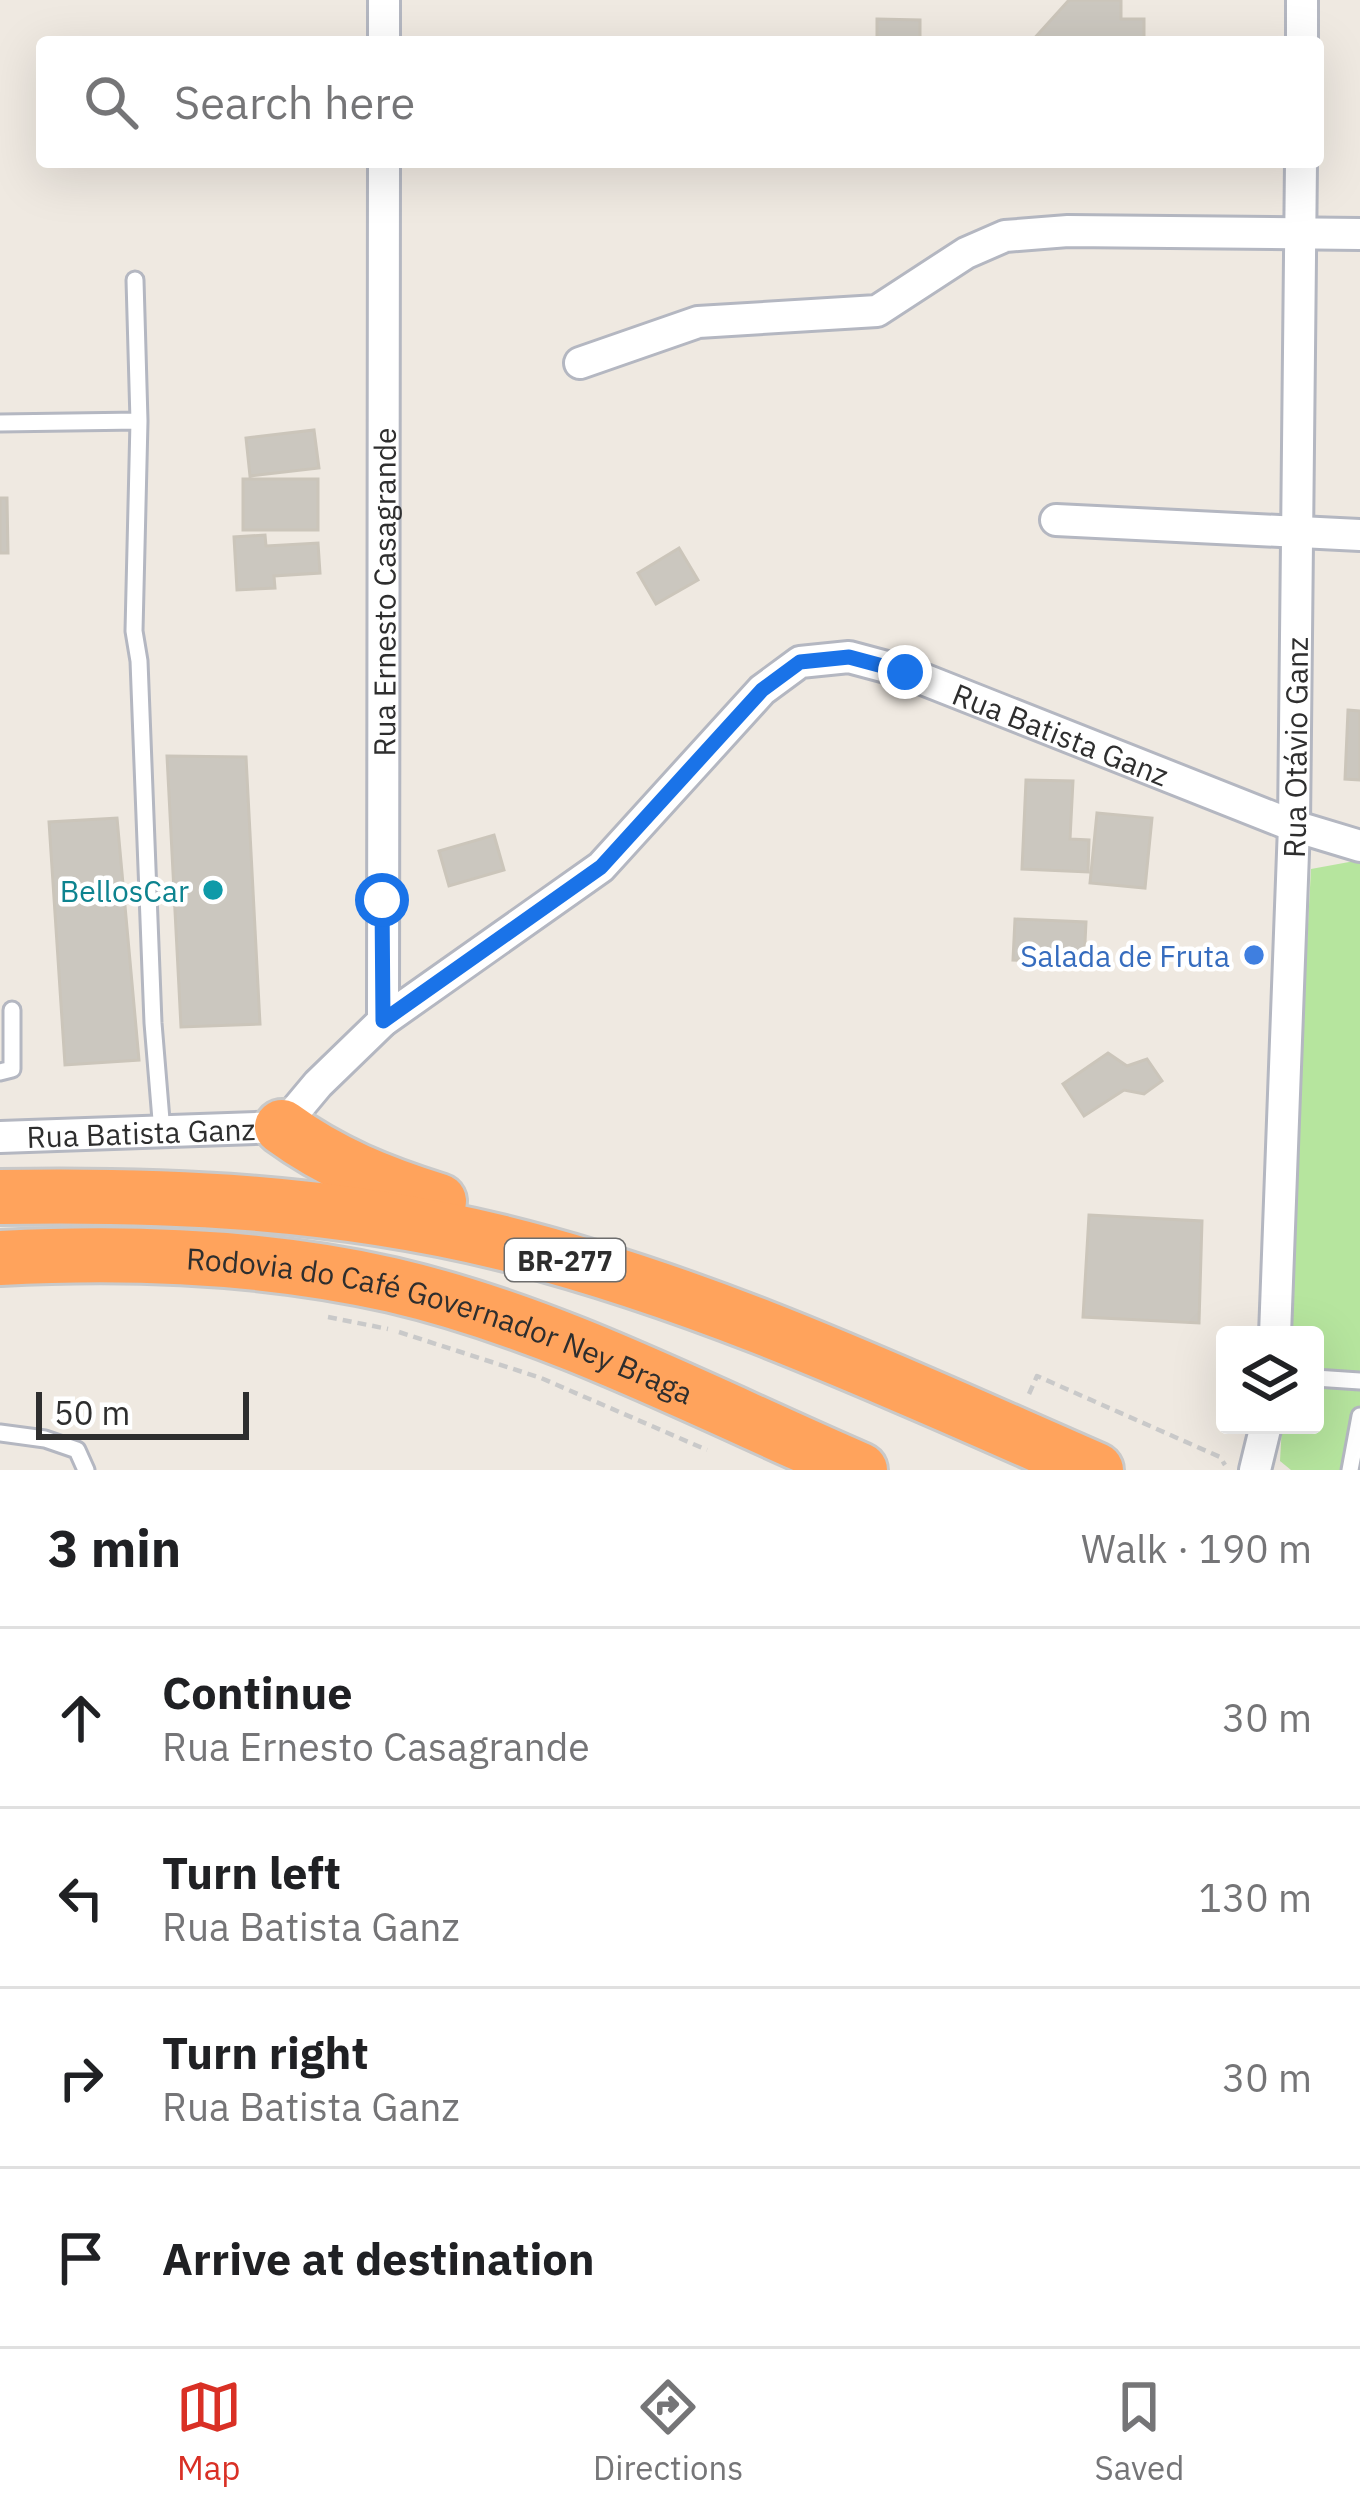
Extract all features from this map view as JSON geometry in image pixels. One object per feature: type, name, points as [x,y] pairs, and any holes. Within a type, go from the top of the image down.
[{"type":"highway","points":[[283,1127],[319,1154],[380,1182],[588,1248],[794,1339]]},
{"type":"highway","name":"BR-277","points":[[0,1197],[251,1202],[410,1223],[575,1263],[794,1339],[1096,1470]]},
{"type":"highway","name":"Rodovia do Café Governador Ney Braga","points":[[0,1258],[148,1255],[237,1261],[392,1286],[550,1335],[801,1453],[860,1470]]},
{"type":"street","points":[[384,0],[384,36]]},
{"type":"street","points":[[1302,0],[1302,36]]},
{"type":"street","name":"Rua Ernesto Casagrande","points":[[383,1021],[384,168]]},
{"type":"street","name":"Rua Otávio Ganz","points":[[1275,1326],[1294,826],[1301,168]]},
{"type":"street","points":[[580,363],[698,322],[878,310],[966,253],[1005,236],[1068,231],[1360,234]]},
{"type":"street","points":[[1056,520],[1360,536]]},
{"type":"street","name":"Rua Batista Ganz","points":[[0,1137],[283,1127],[318,1084],[383,1021],[601,867],[762,690],[800,662],[849,657],[905,672],[1294,826],[1360,846]]},
{"type":"street","points":[[1255,1470],[1264,1434]]},
{"type":"lane","points":[[135,280],[139,421],[134,631],[162,1132]]},
{"type":"lane","points":[[0,422],[139,421]]},
{"type":"lane","points":[[0,1072],[12,1070],[12,1010]]},
{"type":"lane","points":[[1324,1379],[1360,1382]]},
{"type":"lane","points":[[1350,1470],[1360,1416]]},
{"type":"lane","points":[[0,1433],[45,1438],[77,1450],[86,1470]]},
{"type":"path","points":[[319,1316],[389,1329],[541,1378],[721,1455]]},
{"type":"path","points":[[1029,1394],[1037,1376],[1220,1457],[1228,1470]]},
{"type":"green space","points":[[1360,860],[1360,1470],[1291,1470],[1280,1461],[1282,1434],[1324,1434],[1324,1326],[1286,1326],[1311,869]]},
{"type":"building","points":[[1069,0],[1121,0],[1121,19],[1144,19],[1144,36],[1036,36]]},
{"type":"building","points":[[877,19],[920,20],[920,36],[877,36]]},
{"type":"building","points":[[314,430],[319,468],[250,476],[246,438]]},
{"type":"building","points":[[243,479],[318,479],[318,530],[243,530]]},
{"type":"building","points":[[0,498],[7,498],[8,553],[0,553]]},
{"type":"building","points":[[265,535],[266,546],[318,543],[320,573],[274,576],[275,588],[237,590],[234,537]]},
{"type":"building","points":[[679,548],[698,580],[656,604],[638,573]]},
{"type":"building","points":[[1348,710],[1360,711],[1360,780],[1345,779]]},
{"type":"building","name":"BellosCar","points":[[167,756],[246,757],[260,1024],[181,1027]]},
{"type":"building","points":[[1026,780],[1073,781],[1070,839],[1089,840],[1088,872],[1022,869]]},
{"type":"building","points":[[1097,813],[1152,818],[1145,888],[1090,883]]},
{"type":"building","name":"BellosCar","points":[[117,818],[139,1060],[65,1065],[49,822]]},
{"type":"building","points":[[494,835],[504,870],[449,886],[439,851]]},
{"type":"building","points":[[1015,919],[1086,922],[1084,963],[1013,960]]},
{"type":"building","points":[[1108,1053],[1127,1066],[1147,1059],[1162,1081],[1144,1094],[1124,1090],[1084,1116],[1063,1084]]},
{"type":"building","points":[[1089,1215],[1202,1221],[1199,1323],[1083,1317]]},
{"type":"place","name":"BellosCar","points":[[213,890]]},
{"type":"place","name":"Salada de Fruta","points":[[1254,955]]},
{"type":"route","points":[[382,900],[383,1021],[601,867],[762,690],[800,662],[849,657],[905,672]]}]
